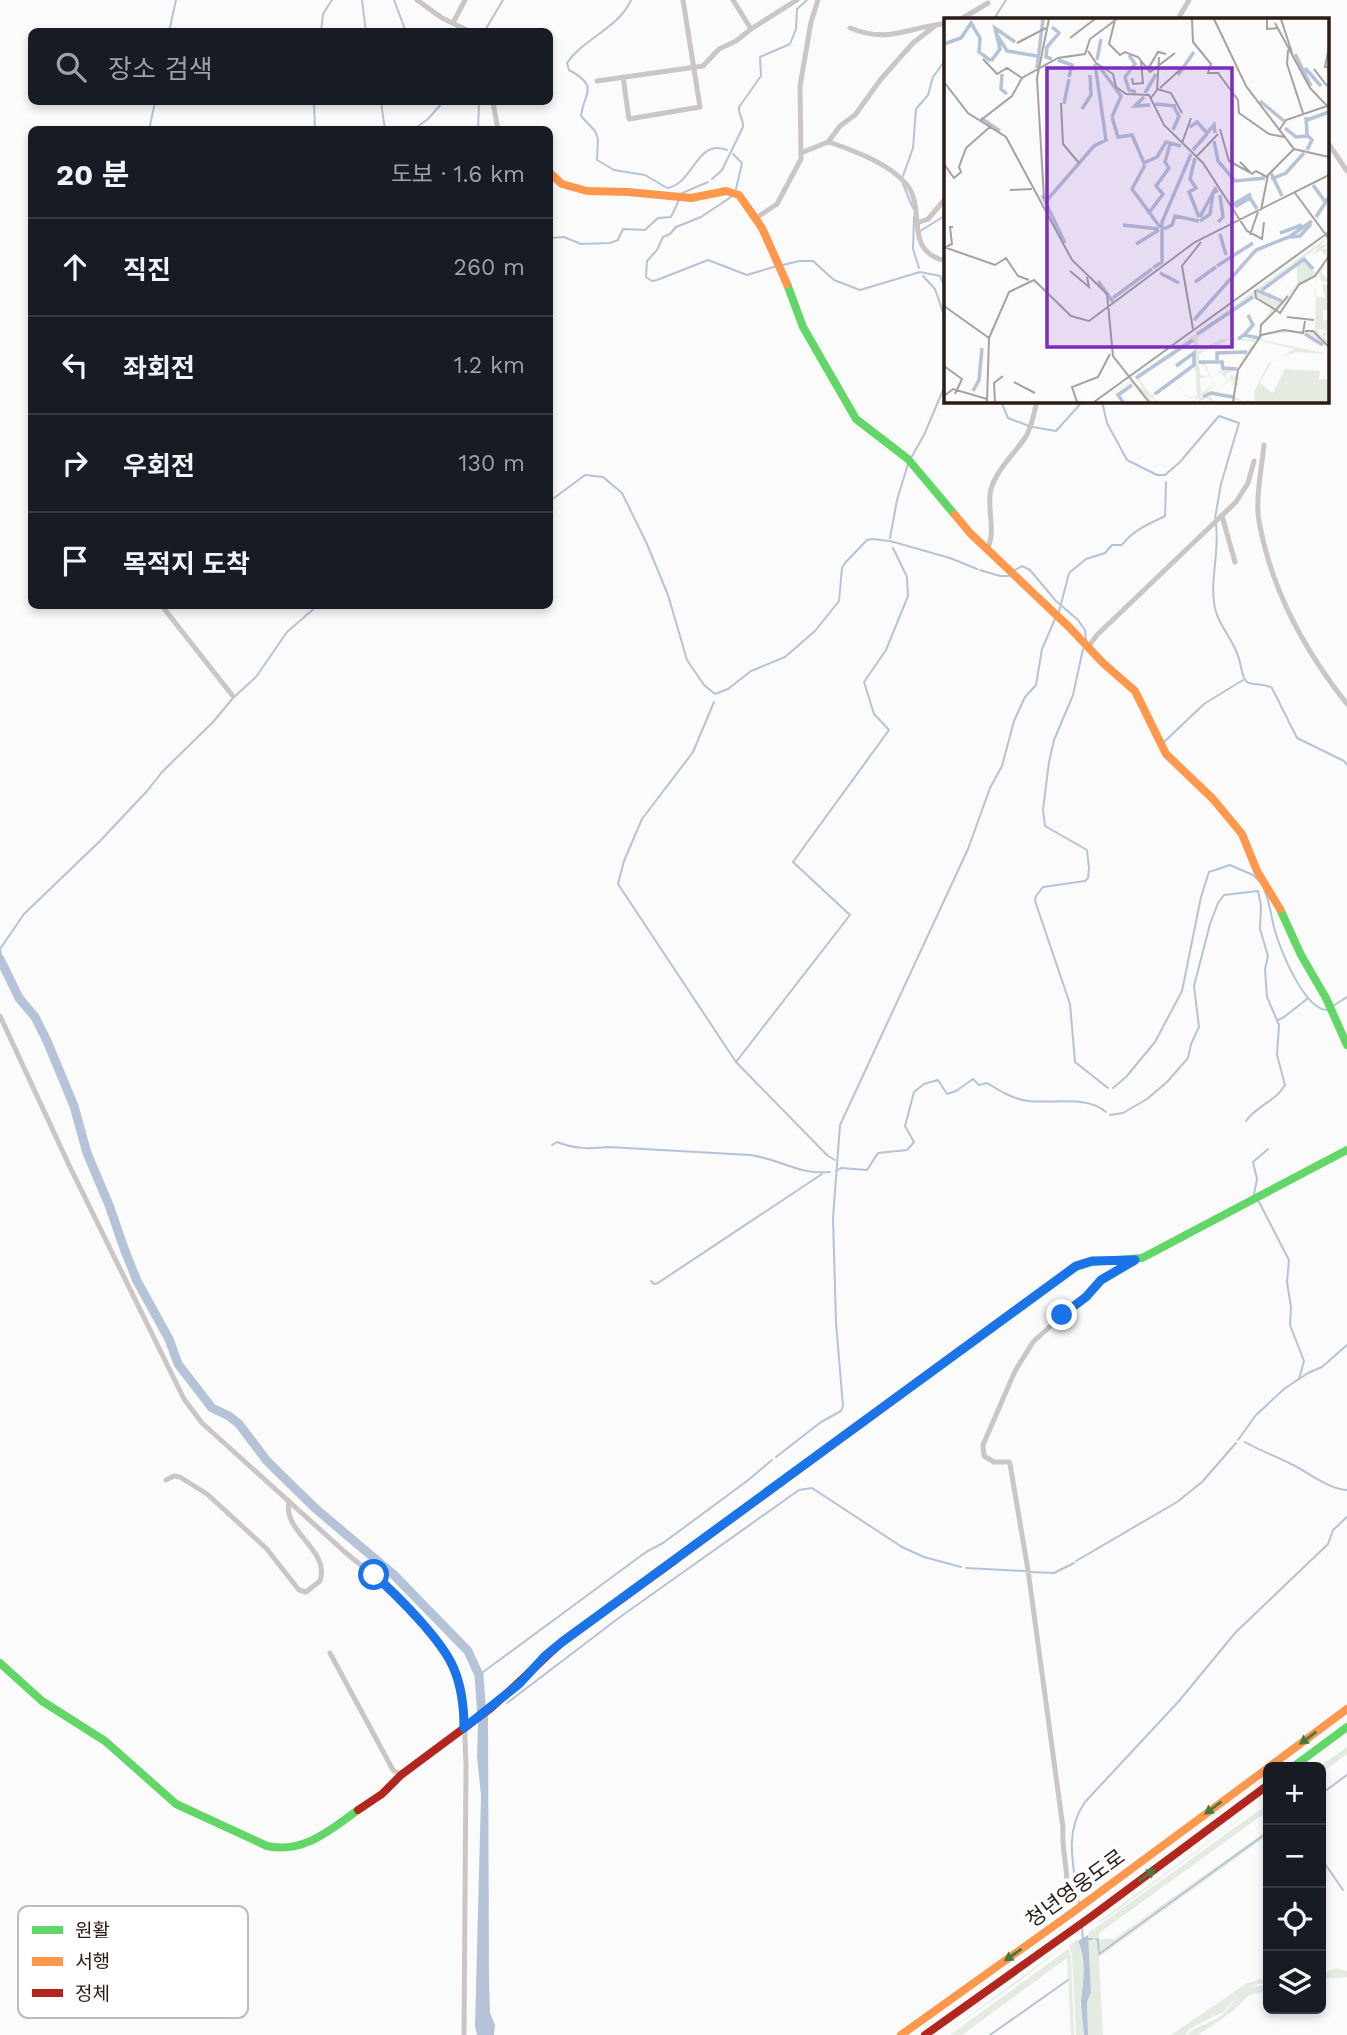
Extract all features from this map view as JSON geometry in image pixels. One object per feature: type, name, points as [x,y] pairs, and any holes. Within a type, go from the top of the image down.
[{"type":"main road","points":[[553,176],[562,184],[587,191],[691,198],[726,191],[734,192],[744,200],[778,260],[803,327],[852,413],[863,425],[908,459],[970,533],[1135,691],[1166,754],[1213,799],[1242,834],[1258,871],[1283,912],[1301,955],[1326,999],[1347,1045]]},
{"type":"main road","points":[[0,1663],[42,1700],[105,1741],[176,1804],[267,1846],[286,1848],[304,1845],[316,1840],[382,1794],[401,1775],[491,1708],[562,1642],[1076,1266],[1092,1261],[1135,1260],[1347,1150]]},
{"type":"main road","name":"청년영웅도로","points":[[1275,1762],[1347,1709]]},
{"type":"main road","points":[[1300,1762],[1347,1727]]},
{"type":"main road","name":"청년영웅도로","points":[[901,2035],[1091,1899],[1263,1771]]},
{"type":"main road","name":"청년영웅도로","points":[[925,2035],[1092,1916],[1263,1789]]},
{"type":"street","points":[[417,0],[463,28]]},
{"type":"street","points":[[453,23],[466,0]]},
{"type":"street","points":[[623,77],[629,119],[700,107],[683,0]]},
{"type":"street","points":[[733,0],[751,29]]},
{"type":"street","points":[[738,6],[743,0]]},
{"type":"street","points":[[597,81],[703,66],[719,49],[736,41],[797,0]]},
{"type":"street","points":[[756,218],[777,204],[798,165],[801,153],[800,86],[809,32],[818,0]]},
{"type":"street","points":[[1179,18],[1189,0]]},
{"type":"street","points":[[963,18],[988,3]]},
{"type":"street","points":[[850,28],[871,35],[887,36],[944,23]]},
{"type":"street","points":[[801,153],[828,142],[840,126],[855,114],[913,43],[936,25]]},
{"type":"street","points":[[494,105],[497,126]]},
{"type":"street","points":[[828,142],[874,162],[906,184],[914,200],[922,245],[932,255],[944,260]]},
{"type":"street","points":[[1330,146],[1347,171]]},
{"type":"street","points":[[917,223],[928,219],[944,200]]},
{"type":"street","points":[[987,549],[991,542],[992,486],[1025,438],[1037,402]]},
{"type":"street","points":[[1264,445],[1258,519],[1283,604],[1309,652],[1347,704]]},
{"type":"street","points":[[1088,647],[1097,635],[1222,516],[1244,490],[1254,461]]},
{"type":"street","points":[[1222,516],[1235,562]]},
{"type":"street","points":[[164,609],[232,695]]},
{"type":"street","points":[[0,1016],[75,1177],[184,1399],[202,1423],[389,1588],[441,1647],[453,1667],[464,1709],[467,1795],[464,2035]]},
{"type":"street","points":[[1065,1900],[1067,1893],[1062,1853],[1063,1828],[1028,1570],[1010,1464],[989,1460],[983,1453],[983,1445],[1015,1371],[1033,1342],[1086,1297],[1101,1280],[1135,1260]]},
{"type":"street","points":[[166,1480],[174,1476],[180,1477],[208,1494],[266,1548],[299,1590],[306,1592],[320,1581],[322,1567],[289,1515],[289,1502]]},
{"type":"street","points":[[330,1653],[393,1770],[401,1775]]},
{"type":"shaded area","points":[[1347,1747],[1347,1754],[1326,1769],[1326,1762]]},
{"type":"shaded area","points":[[1263,1803],[1107,1918],[1095,1924]]},
{"type":"shaded area","points":[[1263,1808],[1263,1815],[1099,1933],[1099,1939],[1114,1939],[1263,1834],[1244,1849],[1263,1836],[1263,1839],[1099,1957],[1103,2035],[1088,2035],[1087,2002],[1091,1992],[1088,1933],[1093,1928],[1094,1932],[1095,1928]]},
{"type":"shaded area","points":[[1077,1939],[1083,1962],[1081,2005],[1084,2035],[1076,2035],[1072,1955],[1069,1946]]},
{"type":"shaded area","points":[[1068,1943],[1017,1983],[943,2035]]},
{"type":"shaded area","points":[[1068,1949],[1071,1955],[1074,2035],[1071,2035],[1067,1958],[962,2035],[950,2035]]},
{"type":"shaded area","points":[[1336,1968],[1347,1971],[1347,1977],[1326,1979],[1326,1972]]},
{"type":"shaded area","points":[[1263,1978],[1263,1984],[1242,1991],[1223,2012],[1191,2028],[1185,2035],[1171,2035],[1247,1983]]},
{"type":"shaded area","points":[[1263,1986],[1263,1992],[1249,1995],[1233,2011],[1198,2035],[1187,2035],[1222,2015],[1245,1989]]},
{"type":"water","points":[[488,1715],[489,1980],[490,2013],[495,2025],[494,2035],[477,2035],[475,2026],[481,1796],[477,1756],[478,1723]]},
{"type":"water","points":[[1088,1935],[1091,1992],[1087,2002],[1088,2035],[1084,2035],[1081,2001],[1083,1963],[1078,1941]]},
{"type":"waterway","points":[[170,28],[176,0]]},
{"type":"waterway","points":[[321,28],[323,14],[332,0]]},
{"type":"waterway","points":[[362,0],[366,28]]},
{"type":"waterway","points":[[394,0],[404,28]]},
{"type":"waterway","points":[[486,28],[503,0]]},
{"type":"waterway","points":[[631,0],[626,10],[610,26],[582,47],[567,63],[569,70],[579,76],[587,86],[581,116],[595,131],[598,139],[597,160],[614,170],[645,175],[667,188],[683,179],[708,150],[727,150]]},
{"type":"waterway","points":[[712,179],[722,170],[743,127],[739,107],[761,76],[760,57],[790,44],[796,29],[797,9],[807,0]]},
{"type":"waterway","points":[[995,18],[1006,0]]},
{"type":"waterway","points":[[903,176],[913,148],[916,109],[928,95],[933,77],[944,62]]},
{"type":"waterway","points":[[150,126],[154,105]]},
{"type":"waterway","points":[[314,105],[315,126]]},
{"type":"waterway","points":[[381,105],[384,126]]},
{"type":"waterway","points":[[418,126],[440,105]]},
{"type":"waterway","points":[[478,126],[479,105]]},
{"type":"waterway","points":[[733,154],[742,163],[736,189]]},
{"type":"waterway","points":[[680,194],[708,182]]},
{"type":"waterway","points":[[903,184],[913,208]]},
{"type":"waterway","points":[[731,197],[663,237],[657,250],[647,261],[646,277],[652,281],[657,280],[708,260],[747,275],[777,266]]},
{"type":"waterway","points":[[553,238],[564,237],[581,244],[610,243],[618,240],[623,229],[645,230],[658,218],[671,217],[679,200]]},
{"type":"waterway","points":[[920,231],[944,216]]},
{"type":"waterway","points":[[914,217],[913,249],[919,268]]},
{"type":"waterway","points":[[783,265],[813,261],[834,280],[860,290],[920,272],[940,276],[944,285]]},
{"type":"waterway","points":[[923,276],[935,289],[944,315]]},
{"type":"waterway","points":[[911,458],[944,388]]},
{"type":"waterway","points":[[1001,402],[1008,418],[1029,426]]},
{"type":"waterway","points":[[1033,427],[1056,431],[1082,402]]},
{"type":"waterway","points":[[1102,402],[1107,423],[1127,460],[1157,475],[1165,475],[1180,462],[1219,416],[1239,423],[1221,484],[1215,518]]},
{"type":"waterway","points":[[890,538],[897,500],[908,464]]},
{"type":"waterway","points":[[553,499],[585,475],[603,477],[622,493],[668,595],[687,660],[704,685],[715,694],[728,689],[751,671],[785,657],[815,631],[839,601],[842,568],[867,540],[890,541],[950,558],[977,569]]},
{"type":"waterway","points":[[1061,604],[1069,573],[1086,559],[1105,553],[1112,545],[1122,545],[1136,531],[1165,516],[1166,482]]},
{"type":"waterway","points":[[1216,525],[1216,612],[1236,650],[1245,680],[1272,688],[1297,738],[1347,765]]},
{"type":"waterway","points":[[736,1062],[850,915],[793,862],[889,730],[874,714],[864,682],[886,650],[908,596],[907,577],[893,548]]},
{"type":"waterway","points":[[1015,570],[1022,566],[1030,570],[1056,601],[1078,620],[1085,630],[1086,640]]},
{"type":"waterway","points":[[980,570],[1009,576]]},
{"type":"waterway","points":[[1059,612],[1060,607]]},
{"type":"waterway","points":[[2,960],[0,949],[24,914],[100,841],[162,772],[256,677],[287,632],[314,609]]},
{"type":"waterway","points":[[776,1457],[821,1422],[841,1411],[843,1406],[836,1323],[833,1218],[840,1125],[968,849],[990,788],[1002,766],[1014,721],[1025,697],[1036,685],[1042,649],[1055,619]]},
{"type":"waterway","points":[[1083,649],[1073,695],[1054,740],[1043,810],[1045,826],[1087,850],[1088,878],[1085,881],[1043,887],[1035,901],[1070,1004],[1075,1062],[1108,1088]]},
{"type":"waterway","points":[[1164,742],[1204,704],[1243,680]]},
{"type":"waterway","points":[[714,702],[693,752],[642,819],[624,861],[618,884],[736,1062],[835,1160]]},
{"type":"waterway","points":[[1113,1088],[1126,1077],[1155,1042],[1182,991],[1201,897],[1209,872],[1230,865],[1253,875],[1259,881]]},
{"type":"waterway","points":[[1264,889],[1288,965],[1310,1000],[1327,1010]]},
{"type":"waterway","points":[[1110,1115],[1123,1113],[1147,1099],[1167,1082],[1188,1058],[1199,1027],[1194,986],[1218,903],[1224,895],[1258,891],[1261,906],[1260,929],[1268,956],[1265,969],[1267,997],[1279,1025],[1277,1055],[1285,1085],[1246,1121]]},
{"type":"waterway","points":[[0,959],[19,998],[35,1017],[47,1041],[74,1106],[87,1153],[137,1281],[169,1339],[178,1364],[212,1408],[239,1424],[267,1461],[316,1509],[393,1574],[468,1651],[479,1675],[482,1718]]},
{"type":"waterway","points":[[1333,1006],[1347,997]]},
{"type":"waterway","points":[[1278,1020],[1307,999]]},
{"type":"waterway","points":[[836,1171],[841,1168],[867,1170],[878,1153],[907,1150],[914,1142],[905,1126],[914,1092],[924,1084],[938,1080],[947,1094],[973,1079],[979,1085],[987,1083],[1022,1100],[1080,1102],[1106,1112]]},
{"type":"waterway","points":[[552,1145],[557,1142],[582,1148],[750,1155],[798,1169],[830,1172]]},
{"type":"waterway","points":[[1254,1194],[1257,1179],[1253,1162],[1268,1149]]},
{"type":"waterway","points":[[651,1281],[658,1283],[822,1174]]},
{"type":"waterway","points":[[1259,1202],[1289,1260],[1287,1282],[1291,1307],[1290,1325],[1304,1361],[1299,1379]]},
{"type":"waterway","points":[[1238,1440],[1256,1415],[1284,1389],[1322,1367],[1347,1345]]},
{"type":"waterway","points":[[1245,1442],[1325,1483],[1347,1490]]},
{"type":"waterway","points":[[1076,1561],[1177,1502],[1202,1482],[1236,1443]]},
{"type":"waterway","points":[[479,1675],[646,1552],[663,1543],[772,1460]]},
{"type":"waterway","points":[[507,1703],[620,1617],[799,1490],[812,1488],[902,1547],[924,1557],[961,1567]]},
{"type":"waterway","points":[[1079,1904],[1072,1839],[1078,1814],[1085,1802],[1179,1701],[1235,1633],[1328,1544],[1333,1530],[1347,1517]]},
{"type":"waterway","points":[[1031,1572],[1054,1573],[1074,1563]]},
{"type":"waterway","points":[[966,1568],[1025,1571]]},
{"type":"waterway","points":[[1326,1790],[1347,1775]]},
{"type":"waterway","points":[[1096,1939],[1099,1954],[1263,1836]]},
{"type":"waterway","points":[[1326,1865],[1343,1890]]},
{"type":"waterway","points":[[1082,1927],[1083,1939]]},
{"type":"waterway","points":[[990,2035],[1068,1980]]},
{"type":"traffic: fast","points":[[787,284],[803,327],[856,419],[908,459],[955,515]]},
{"type":"traffic: fast","points":[[1280,909],[1347,1045]]},
{"type":"traffic: fast","points":[[899,1396],[1076,1267],[1092,1262],[1142,1258],[1347,1150]]},
{"type":"traffic: fast","points":[[0,1663],[42,1701],[105,1741],[176,1804],[267,1846],[280,1848],[304,1843],[358,1810]]},
{"type":"traffic: fast","points":[[1300,1762],[1347,1727]]},
{"type":"traffic: slow","points":[[553,176],[562,184],[587,191],[691,198],[726,191],[739,195],[762,228],[787,284]]},
{"type":"traffic: slow","points":[[955,515],[970,533],[1135,691],[1166,754],[1213,799],[1242,834],[1257,871],[1280,909]]},
{"type":"traffic: slow","points":[[674,1561],[899,1396]]},
{"type":"traffic: slow","points":[[1276,1762],[1347,1709]]},
{"type":"traffic: slow","points":[[901,2035],[1263,1772]]},
{"type":"traffic: jam","points":[[358,1810],[491,1708],[562,1642],[674,1561]]},
{"type":"traffic: jam","points":[[925,2035],[1092,1916],[1263,1789]]},
{"type":"route","points":[[374,1575],[389,1588],[441,1647],[453,1667],[464,1709],[464,1728],[519,1684],[562,1642],[1076,1266],[1092,1261],[1135,1260],[1101,1280],[1086,1297],[1062,1315]]}]
